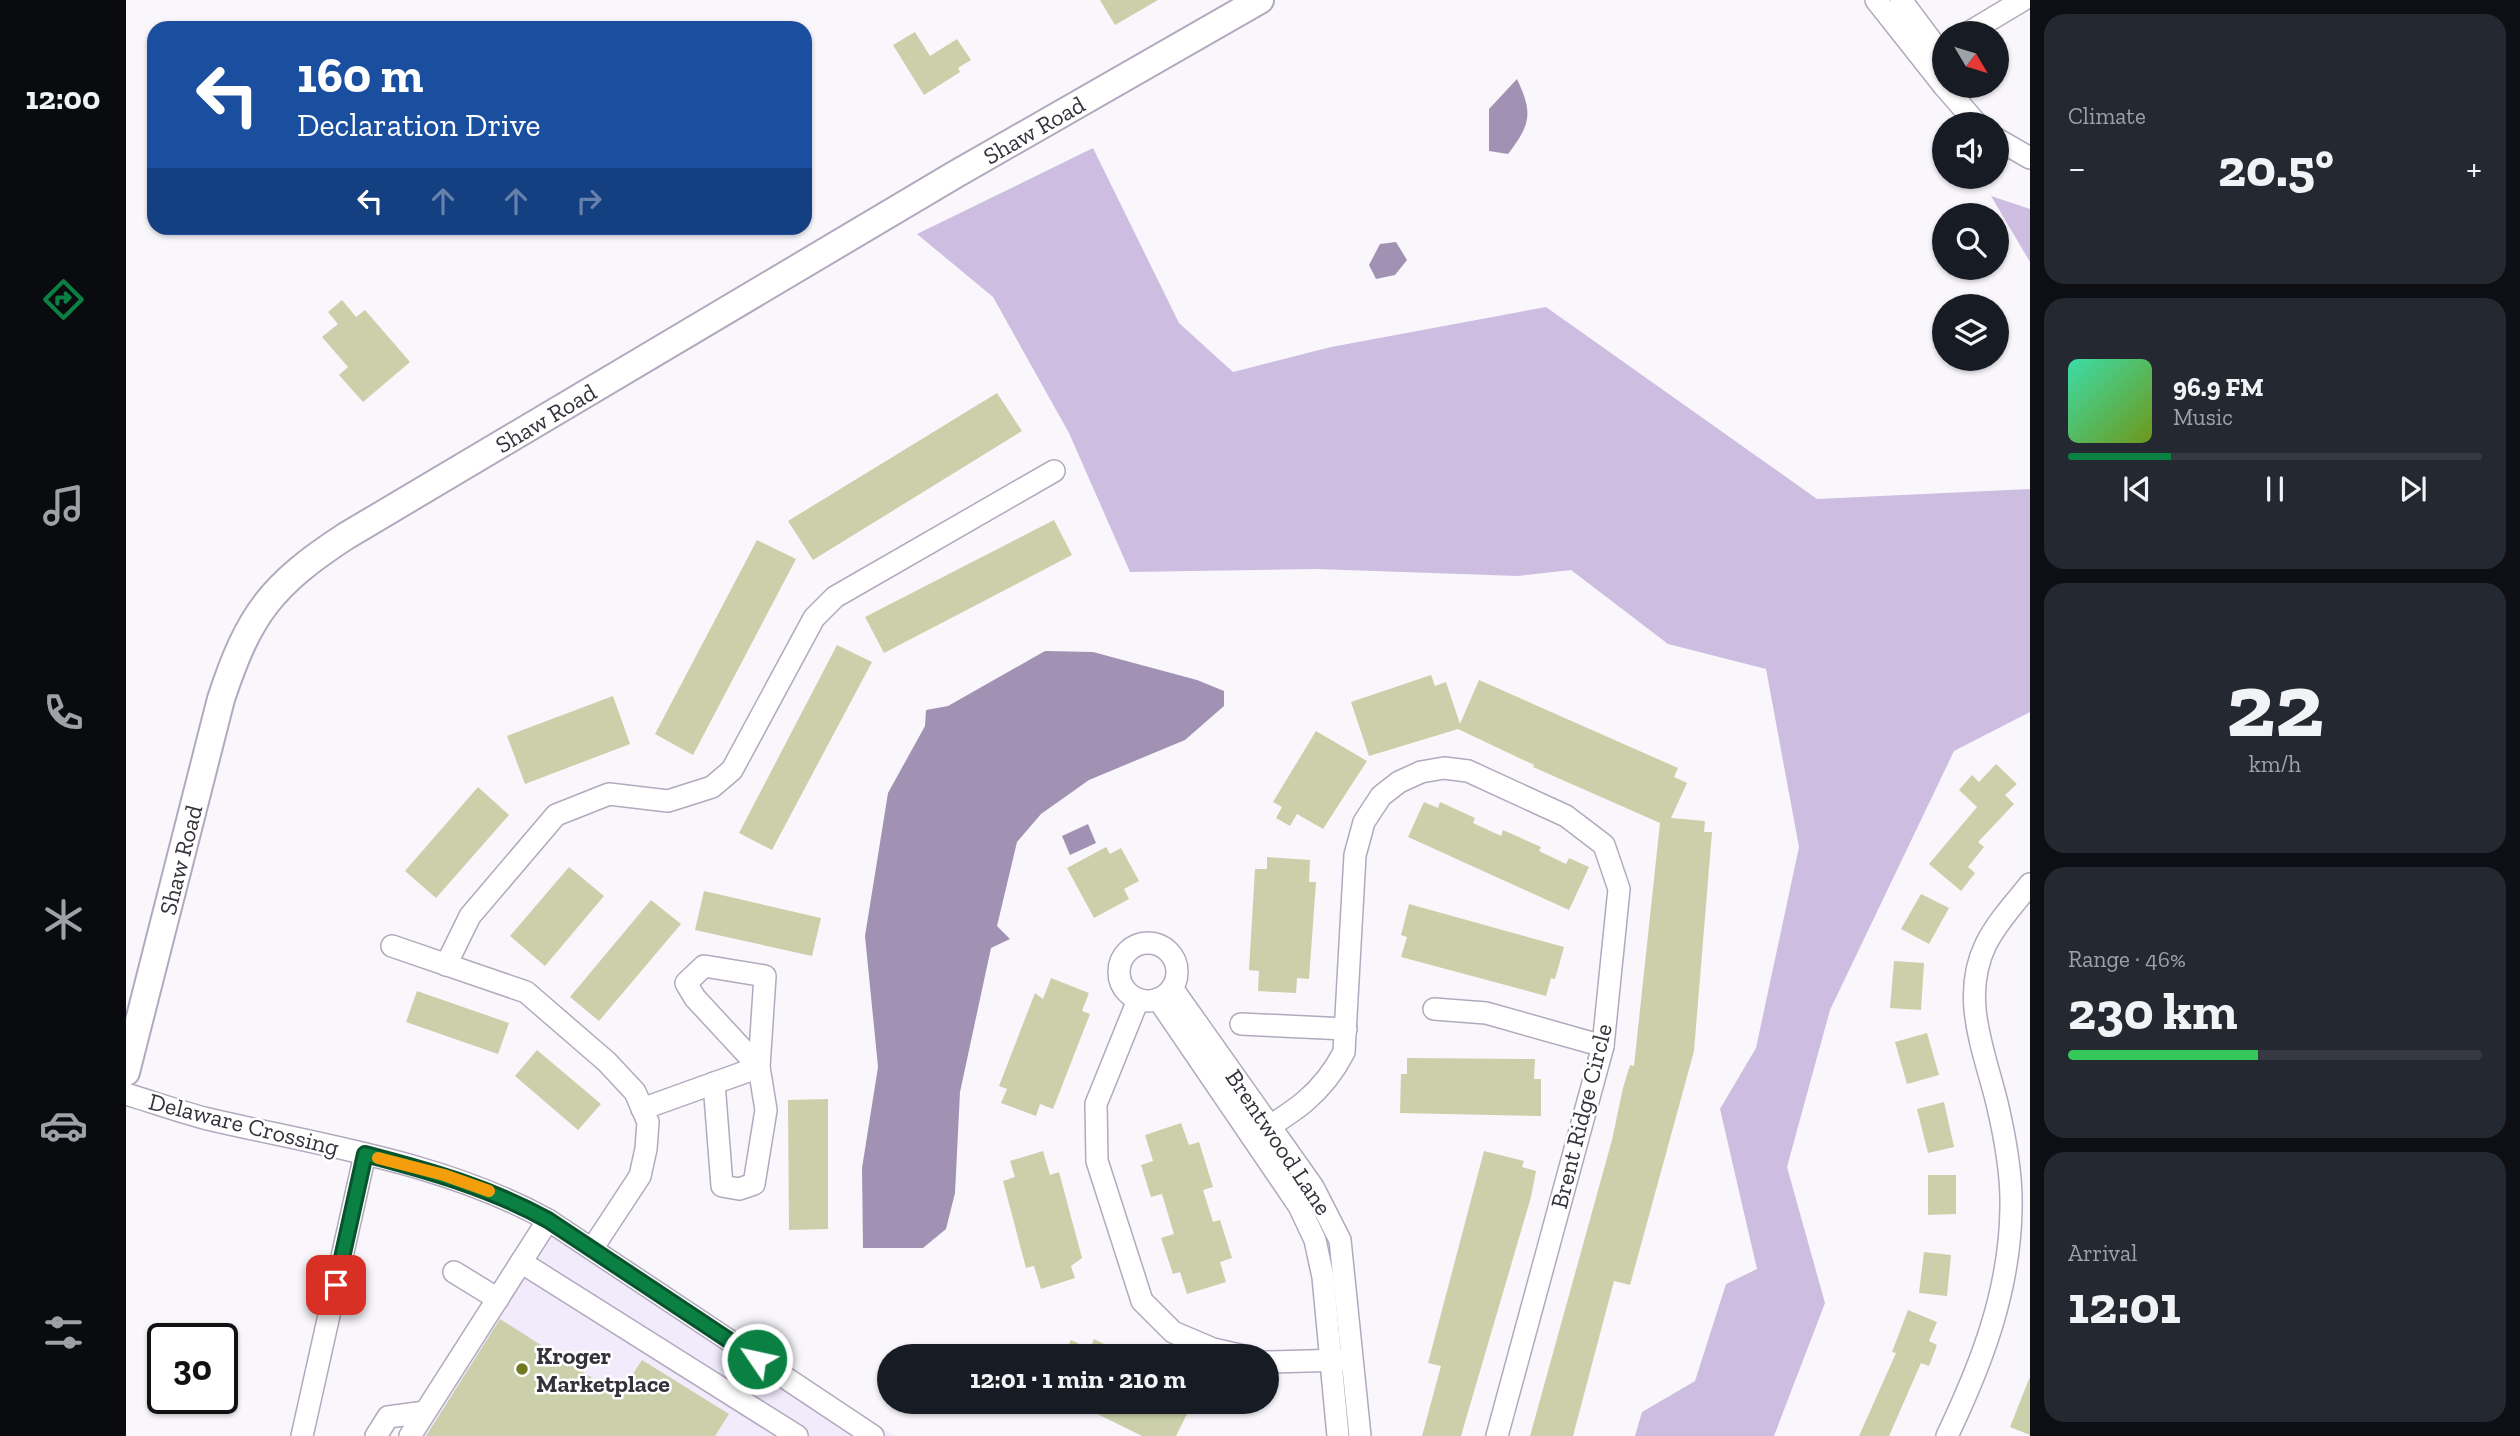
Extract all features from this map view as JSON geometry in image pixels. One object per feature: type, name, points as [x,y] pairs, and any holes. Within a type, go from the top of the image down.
[{"type":"main road","name":"Shaw Road","points":[[126,1072],[221,699],[237,648],[275,589],[306,562],[346,536],[956,174],[1259,0]]},
{"type":"street","points":[[1876,0],[1932,71]]},
{"type":"street","points":[[1901,0],[1932,42]]},
{"type":"street","points":[[1988,21],[2023,0]]},
{"type":"street","points":[[1954,98],[1967,112]]},
{"type":"street","points":[[2009,146],[2030,159]]},
{"type":"street","points":[[446,965],[470,916],[556,815],[609,794],[668,801],[712,787],[732,770],[814,618],[835,597],[1055,471]]},
{"type":"street","name":"Brent Ridge Circle","points":[[1261,1132],[1307,1102],[1332,1076],[1344,1052],[1356,855],[1364,822],[1381,796],[1399,782],[1422,772],[1444,768],[1468,771],[1566,816],[1604,845],[1619,889],[1603,1046],[1497,1436]]},
{"type":"street","points":[[1947,1436],[1978,1371],[1991,1332],[2007,1265],[2011,1209],[2011,1181],[1998,1106],[1974,1016],[1975,977],[1993,932],[2030,884]]},
{"type":"street","points":[[391,946],[526,992],[607,1062],[635,1092],[648,1122],[640,1176],[592,1250]]},
{"type":"street","points":[[714,1083],[722,1186],[739,1189],[754,1184],[766,1110],[759,1066],[765,976],[704,966],[686,983],[695,998],[759,1066]]},
{"type":"street","name":"Brentwood Lane","points":[[1201,1344],[1173,1332],[1142,1301],[1097,1161],[1096,1104],[1156,996],[1261,1132],[1315,1240],[1360,1436]]},
{"type":"street","points":[[1434,1009],[1486,1013],[1603,1046]]},
{"type":"street","points":[[1241,1024],[1346,1029]]},
{"type":"street","points":[[642,1109],[759,1066]]},
{"type":"street","name":"Delaware Crossing","points":[[126,1094],[205,1118],[365,1154],[469,1184],[514,1201],[548,1220],[873,1436]]},
{"type":"street","points":[[302,1436],[365,1154]]},
{"type":"street","points":[[410,1436],[548,1220]]},
{"type":"street","points":[[522,1262],[797,1436]]},
{"type":"street","points":[[454,1272],[498,1299]]},
{"type":"street","points":[[1279,1362],[1343,1361]]},
{"type":"street","name":"Brentwood Lane","points":[[1338,1436],[1343,1361]]},
{"type":"street","points":[[376,1436],[387,1416],[425,1412]]},
{"type":"shaded area","points":[[1517,79],[1526,101],[1525,126],[1508,154],[1489,151],[1489,109]]},
{"type":"shaded area","points":[[1093,148],[1179,323],[1233,372],[1331,347],[1546,307],[1817,499],[2030,489],[2030,712],[1954,751],[1830,1010],[1787,1167],[1825,1303],[1774,1436],[1635,1436],[1642,1412],[1695,1381],[1726,1284],[1757,1269],[1720,1109],[1756,1048],[1799,847],[1766,669],[1668,644],[1571,570],[1518,576],[1316,569],[1130,572],[1069,433],[993,297],[917,234]]},
{"type":"shaded area","points":[[1991,196],[2030,209],[2030,262],[2009,226],[2009,203],[1995,203]]},
{"type":"shaded area","points":[[1396,242],[1407,260],[1395,275],[1376,279],[1369,265],[1380,244]]},
{"type":"shaded area","points":[[1045,651],[1093,652],[1197,680],[1224,691],[1224,706],[1185,740],[1089,780],[1041,814],[1017,842],[997,926],[1010,939],[991,948],[960,1092],[955,1193],[946,1229],[923,1248],[863,1248],[862,1168],[878,1067],[865,936],[888,793],[925,726],[926,710],[948,706]]},
{"type":"shaded area","points":[[1088,824],[1096,843],[1070,855],[1062,836]]},
{"type":"shaded area","points":[[548,1220],[618,1266],[895,1436],[410,1436]]},
{"type":"building","points":[[1100,0],[1158,0],[1115,25]]},
{"type":"building","points":[[915,32],[930,56],[957,39],[971,60],[958,68],[960,72],[924,95],[893,45]]},
{"type":"building","points":[[342,300],[356,317],[365,310],[410,362],[363,402],[339,375],[348,367],[322,337],[338,324],[328,312]]},
{"type":"building","points":[[997,393],[1022,431],[813,560],[788,521]]},
{"type":"building","points":[[1054,520],[1072,555],[884,653],[865,617]]},
{"type":"building","points":[[757,540],[796,559],[693,755],[655,734]]},
{"type":"building","points":[[837,645],[872,662],[772,850],[739,833]]},
{"type":"building","points":[[1431,675],[1435,686],[1446,682],[1460,724],[1479,680],[1678,768],[1674,777],[1687,783],[1671,818],[1705,821],[1704,832],[1712,832],[1694,1051],[1630,1285],[1614,1281],[1573,1436],[1530,1436],[1612,1140],[1623,1088],[1630,1065],[1634,1066],[1660,823],[1533,767],[1534,765],[1458,729],[1369,756],[1351,702]]},
{"type":"building","points":[[613,696],[630,744],[525,784],[507,736]]},
{"type":"building","points":[[1316,731],[1367,761],[1323,829],[1297,814],[1290,826],[1276,818],[1282,807],[1273,802]]},
{"type":"building","points":[[1996,764],[2017,784],[2005,795],[2014,804],[1978,842],[1984,847],[1968,867],[1975,873],[1961,891],[1929,864],[1977,807],[1959,790],[1972,775],[1979,782]]},
{"type":"building","points":[[478,787],[509,815],[436,898],[405,871]]},
{"type":"building","points":[[1424,802],[1438,808],[1440,802],[1475,818],[1473,823],[1501,836],[1503,830],[1541,847],[1539,851],[1566,864],[1569,858],[1589,867],[1569,910],[1408,837]]},
{"type":"building","points":[[1106,847],[1110,854],[1121,848],[1139,881],[1124,889],[1129,899],[1094,918],[1067,868]]},
{"type":"building","points":[[1267,857],[1310,860],[1309,882],[1316,882],[1309,979],[1297,978],[1296,993],[1258,991],[1259,971],[1249,970],[1255,869],[1267,869]]},
{"type":"building","points":[[569,867],[604,896],[545,966],[510,936]]},
{"type":"building","points":[[704,891],[821,918],[812,956],[695,930]]},
{"type":"building","points":[[1921,894],[1949,908],[1929,944],[1901,929]]},
{"type":"building","points":[[651,900],[681,924],[599,1021],[570,997]]},
{"type":"building","points":[[1409,904],[1564,947],[1555,979],[1551,978],[1546,996],[1401,957],[1407,937],[1401,935]]},
{"type":"building","points":[[1894,961],[1924,963],[1921,1010],[1890,1008]]},
{"type":"building","points":[[1051,978],[1089,993],[1082,1011],[1090,1014],[1053,1109],[1040,1104],[1036,1116],[1001,1103],[1007,1089],[999,1086],[1035,993],[1043,999]]},
{"type":"building","points":[[417,991],[509,1023],[498,1054],[406,1022]]},
{"type":"building","points":[[1927,1033],[1939,1075],[1907,1084],[1895,1042]]},
{"type":"building","points":[[537,1050],[601,1104],[578,1130],[515,1076]]},
{"type":"building","points":[[1407,1058],[1535,1059],[1534,1079],[1541,1079],[1541,1116],[1400,1113],[1401,1074],[1407,1074]]},
{"type":"building","points":[[828,1099],[828,1229],[789,1230],[788,1100]]},
{"type":"building","points":[[1944,1102],[1954,1147],[1928,1153],[1917,1109]]},
{"type":"building","points":[[1181,1123],[1189,1145],[1199,1142],[1213,1187],[1203,1190],[1213,1222],[1220,1220],[1232,1258],[1220,1262],[1226,1282],[1187,1294],[1180,1272],[1173,1274],[1161,1238],[1174,1234],[1162,1194],[1151,1197],[1141,1165],[1153,1161],[1145,1135]]},
{"type":"building","points":[[1043,1151],[1050,1175],[1059,1172],[1082,1258],[1071,1266],[1075,1278],[1041,1289],[1034,1266],[1026,1268],[1003,1181],[1015,1177],[1010,1161]]},
{"type":"building","points":[[1484,1151],[1524,1161],[1522,1167],[1536,1171],[1531,1197],[1461,1436],[1422,1436],[1441,1366],[1428,1363]]},
{"type":"building","points":[[1928,1175],[1956,1175],[1956,1214],[1928,1215]]},
{"type":"building","points":[[1924,1252],[1951,1255],[1947,1296],[1919,1293]]},
{"type":"building","points":[[1908,1310],[1937,1322],[1929,1341],[1937,1345],[1929,1366],[1921,1363],[1889,1436],[1859,1436],[1896,1353],[1892,1352]]},
{"type":"building","name":"Kroger Marketplace","points":[[500,1319],[619,1395],[642,1360],[729,1414],[715,1436],[426,1436]]},
{"type":"building","points":[[1094,1339],[1104,1344],[1092,1344]]},
{"type":"building","points":[[2030,1379],[2030,1435],[2010,1427]]},
{"type":"building","points":[[1097,1414],[1187,1414],[1176,1436],[1142,1436]]},
{"type":"slow traffic","points":[[378,1158],[444,1175],[489,1191]]},
{"type":"place","name":"Kroger Marketplace","points":[[522,1369]]},
{"type":"route","points":[[336,1285],[365,1154],[444,1175],[514,1201],[548,1220],[757,1359]]}]
